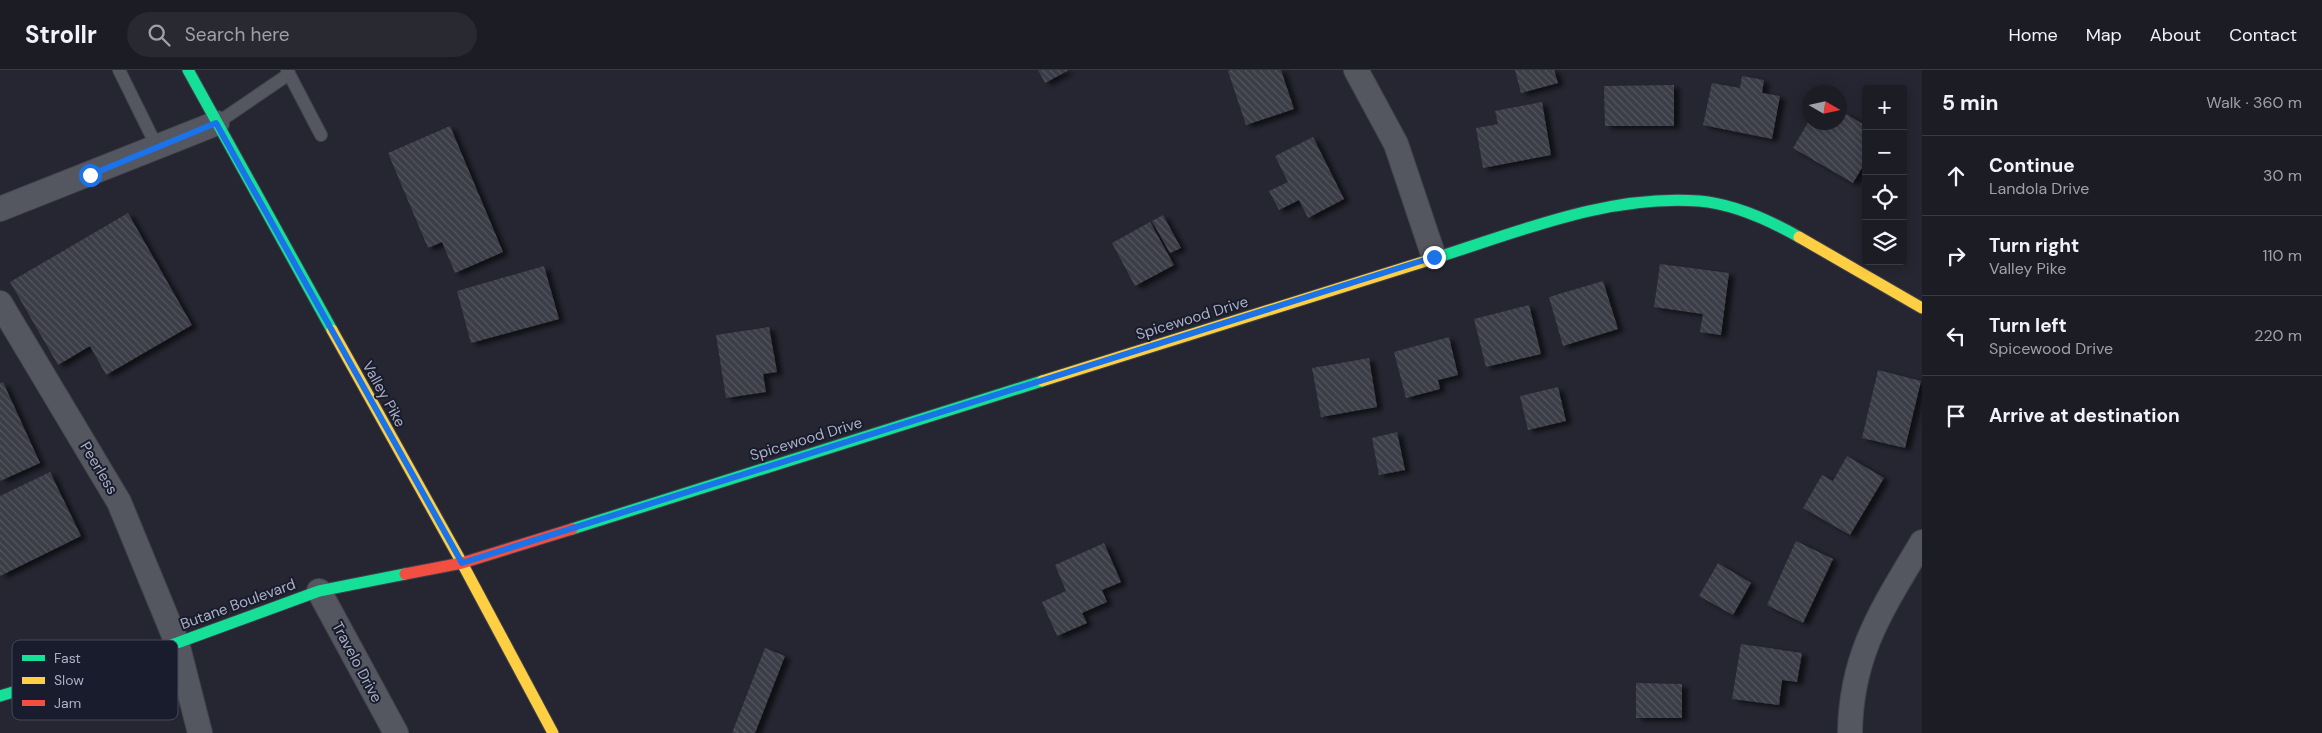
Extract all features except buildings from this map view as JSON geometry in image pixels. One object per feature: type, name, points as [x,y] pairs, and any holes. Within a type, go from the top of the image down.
[{"type":"street","name":"Valley Pike","points":[[188,70],[462,563],[553,733]]},
{"type":"street","points":[[1356,70],[1396,144],[1434,257]]},
{"type":"street","points":[[2,204],[157,147],[216,123]]},
{"type":"street","name":"Spicewood Drive","points":[[462,563],[1588,210],[1663,200],[1701,201],[1738,208],[1773,222],[1922,308]]},
{"type":"street","name":"Peerless","points":[[0,303],[119,502],[176,640]]},
{"type":"street","points":[[1850,733],[1850,706],[1857,669],[1875,621],[1922,542]]},
{"type":"street","name":"Butane Boulevard","points":[[178,643],[319,591],[462,563]]},
{"type":"street","name":"Travelo Drive","points":[[319,591],[396,733]]},
{"type":"street","points":[[178,647],[200,733]]},
{"type":"street","name":"Butane Boulevard","points":[[0,696],[12,692]]},
{"type":"lane","points":[[119,70],[157,147]]},
{"type":"lane","points":[[216,123],[288,72],[321,135]]},
{"type":"traffic: fast","points":[[188,70],[332,330]]},
{"type":"traffic: fast","points":[[1429,260],[1528,228],[1596,209],[1664,200],[1699,201],[1739,209],[1764,219],[1799,237]]},
{"type":"traffic: fast","points":[[572,529],[1042,381]]},
{"type":"traffic: fast","points":[[178,643],[319,591],[405,574]]},
{"type":"traffic: fast","points":[[0,696],[12,692]]},
{"type":"traffic: slow","points":[[1799,237],[1922,308]]},
{"type":"traffic: slow","points":[[1042,381],[1429,260]]},
{"type":"traffic: slow","points":[[332,330],[462,563],[553,733]]},
{"type":"traffic: jam","points":[[405,574],[462,563],[572,529]]},
{"type":"route","points":[[90,175],[216,123],[462,563],[1434,257]]}]
